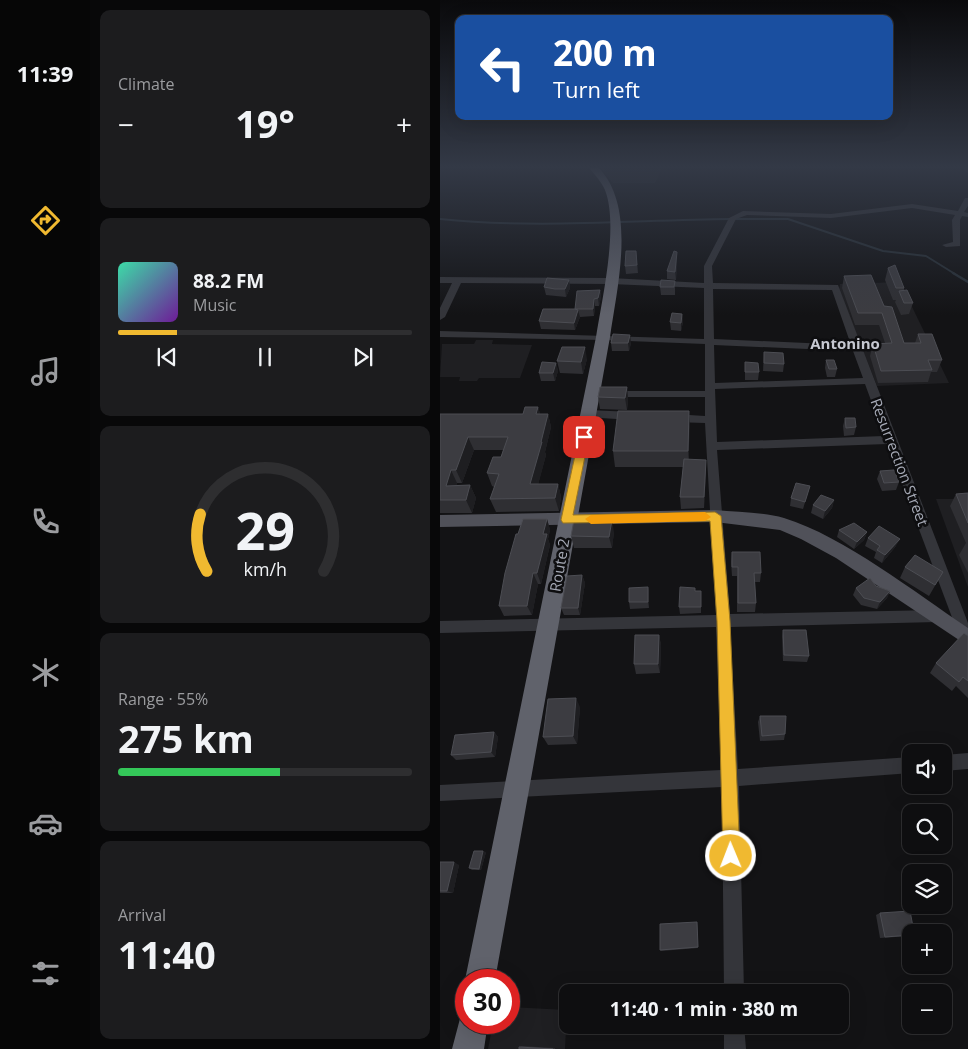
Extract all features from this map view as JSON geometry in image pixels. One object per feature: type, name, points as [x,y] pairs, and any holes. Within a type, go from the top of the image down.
[{"type":"highway","name":"Route 2","points":[[482,969],[515,788],[603,337],[611,281],[613,217]]},
{"type":"highway","points":[[468,1049],[471,1034]]},
{"type":"main road","points":[[440,521],[715,516],[769,521],[793,528],[842,553],[967,637]]},
{"type":"street","points":[[734,984],[730,778],[723,621],[710,420],[709,262],[728,226],[735,217]]},
{"type":"street","points":[[946,245],[957,244],[955,224],[961,217]]},
{"type":"street","points":[[440,280],[611,281],[709,286]]},
{"type":"street","points":[[440,317],[458,280]]},
{"type":"street","name":"Resurrection Street","points":[[709,286],[835,288],[868,381],[893,440],[967,637]]},
{"type":"street","points":[[440,334],[710,340],[856,348]]},
{"type":"street","points":[[592,394],[710,390],[868,381]]},
{"type":"street","points":[[588,414],[644,417]]},
{"type":"street","points":[[663,418],[710,420]]},
{"type":"street","points":[[711,446],[893,440]]},
{"type":"street","points":[[440,627],[937,616]]},
{"type":"street","points":[[952,763],[968,762]]},
{"type":"street","points":[[440,793],[730,778],[902,766]]},
{"type":"street","points":[[734,1034],[735,1049]]},
{"type":"shaded area","points":[[900,282],[949,383],[877,386],[839,290],[840,284]]},
{"type":"shaded area","points":[[476,340],[493,340],[492,344],[532,345],[520,378],[479,378],[477,381],[459,381],[460,377],[440,377],[442,344],[474,344]]},
{"type":"shaded area","points":[[936,499],[968,499],[968,587]]},
{"type":"shaded area","points":[[520,1008],[559,1010],[559,1034],[566,1034],[565,1049],[488,1049],[491,1034],[520,1034]]},
{"type":"building","points":[[626,251],[636,251],[637,265],[625,266]]},
{"type":"building","points":[[674,251],[677,252],[675,272],[667,271]]},
{"type":"building","points":[[895,265],[904,288],[896,288],[888,268]]},
{"type":"building","points":[[871,275],[884,306],[892,307],[904,343],[921,343],[918,334],[932,334],[942,360],[928,360],[932,370],[881,371],[873,344],[892,343],[882,313],[858,313],[844,276]]},
{"type":"building","points":[[547,278],[569,280],[565,289],[555,289],[544,287]]},
{"type":"building","points":[[661,280],[675,281],[674,287],[660,287]]},
{"type":"building","points":[[600,290],[598,298],[594,299],[593,309],[575,309],[577,291]]},
{"type":"building","points":[[907,290],[913,303],[904,303],[899,291]]},
{"type":"building","points":[[543,309],[578,310],[574,323],[539,321]]},
{"type":"building","points":[[672,313],[682,314],[681,323],[670,322]]},
{"type":"building","points":[[613,334],[630,335],[628,343],[611,343]]},
{"type":"building","points":[[562,347],[585,347],[581,362],[557,361]]},
{"type":"building","points":[[764,352],[783,353],[784,364],[764,363]]},
{"type":"building","points":[[826,360],[834,360],[837,369],[829,369]]},
{"type":"building","points":[[542,362],[556,363],[553,373],[539,373]]},
{"type":"building","points":[[745,362],[758,363],[759,372],[745,372]]},
{"type":"building","points":[[600,387],[627,387],[625,398],[598,397]]},
{"type":"building","points":[[525,407],[538,407],[536,414],[548,414],[530,484],[558,484],[555,498],[490,499],[499,474],[487,473],[493,457],[501,457],[508,437],[468,437],[456,470],[451,470],[446,486],[470,485],[466,500],[440,500],[440,414],[523,414]]},
{"type":"building","points":[[618,411],[689,411],[688,451],[613,451]]},
{"type":"building","points":[[845,418],[855,418],[856,427],[846,428]]},
{"type":"building","points":[[684,459],[706,460],[704,497],[680,497]]},
{"type":"building","points":[[894,470],[899,482],[884,483],[880,471]]},
{"type":"building","points":[[796,483],[810,486],[805,502],[791,498]]},
{"type":"building","points":[[968,493],[968,523],[956,494]]},
{"type":"building","points":[[821,495],[834,500],[825,511],[813,505]]},
{"type":"building","points":[[523,519],[547,519],[543,534],[547,534],[537,573],[533,573],[527,606],[499,606],[505,573],[516,534],[518,534]]},
{"type":"building","points":[[574,520],[612,520],[609,537],[571,536]]},
{"type":"building","points":[[854,523],[867,532],[857,542],[839,530]]},
{"type":"building","points":[[879,526],[900,539],[885,555],[877,550],[880,546],[868,538]]},
{"type":"building","points":[[732,552],[760,552],[761,573],[754,573],[756,603],[738,603],[738,567],[732,567]]},
{"type":"building","points":[[915,555],[943,572],[935,585],[905,567]]},
{"type":"building","points":[[582,575],[578,608],[561,608],[567,576]]},
{"type":"building","points":[[870,578],[876,586],[890,591],[880,602],[864,598],[856,588]]},
{"type":"building","points":[[648,587],[648,602],[629,602],[629,588]]},
{"type":"building","points":[[680,587],[695,588],[695,591],[701,591],[701,607],[679,607]]},
{"type":"building","points":[[783,630],[806,630],[809,656],[784,655]]},
{"type":"building","points":[[964,633],[968,636],[968,681],[963,677],[959,682],[936,663]]},
{"type":"building","points":[[635,635],[659,635],[658,664],[634,664]]},
{"type":"building","points":[[576,698],[573,736],[543,737],[548,699]]},
{"type":"building","points":[[760,716],[786,716],[785,734],[762,736]]},
{"type":"building","points":[[494,732],[491,752],[451,755],[455,735]]},
{"type":"building","points":[[474,851],[483,851],[479,869],[469,868]]},
{"type":"building","points":[[440,862],[454,862],[447,891],[440,891]]},
{"type":"building","points":[[902,912],[902,914],[911,914],[912,924],[902,924],[902,936],[885,937],[880,913]]},
{"type":"building","points":[[697,922],[698,947],[660,950],[660,924]]},
{"type":"building","points":[[519,1047],[553,1049],[519,1049]]},
{"type":"waterway","points":[[440,219],[549,224],[730,219]]},
{"type":"waterway","points":[[735,219],[788,219],[883,251],[926,256],[955,274]]},
{"type":"waterway","points":[[953,273],[968,282]]},
{"type":"slow traffic","points":[[591,519],[705,517]]},
{"type":"district","name":"Antonino","points":[[845,343]]},
{"type":"route","points":[[584,437],[567,520],[715,516],[723,621],[730,778],[731,856]]}]
